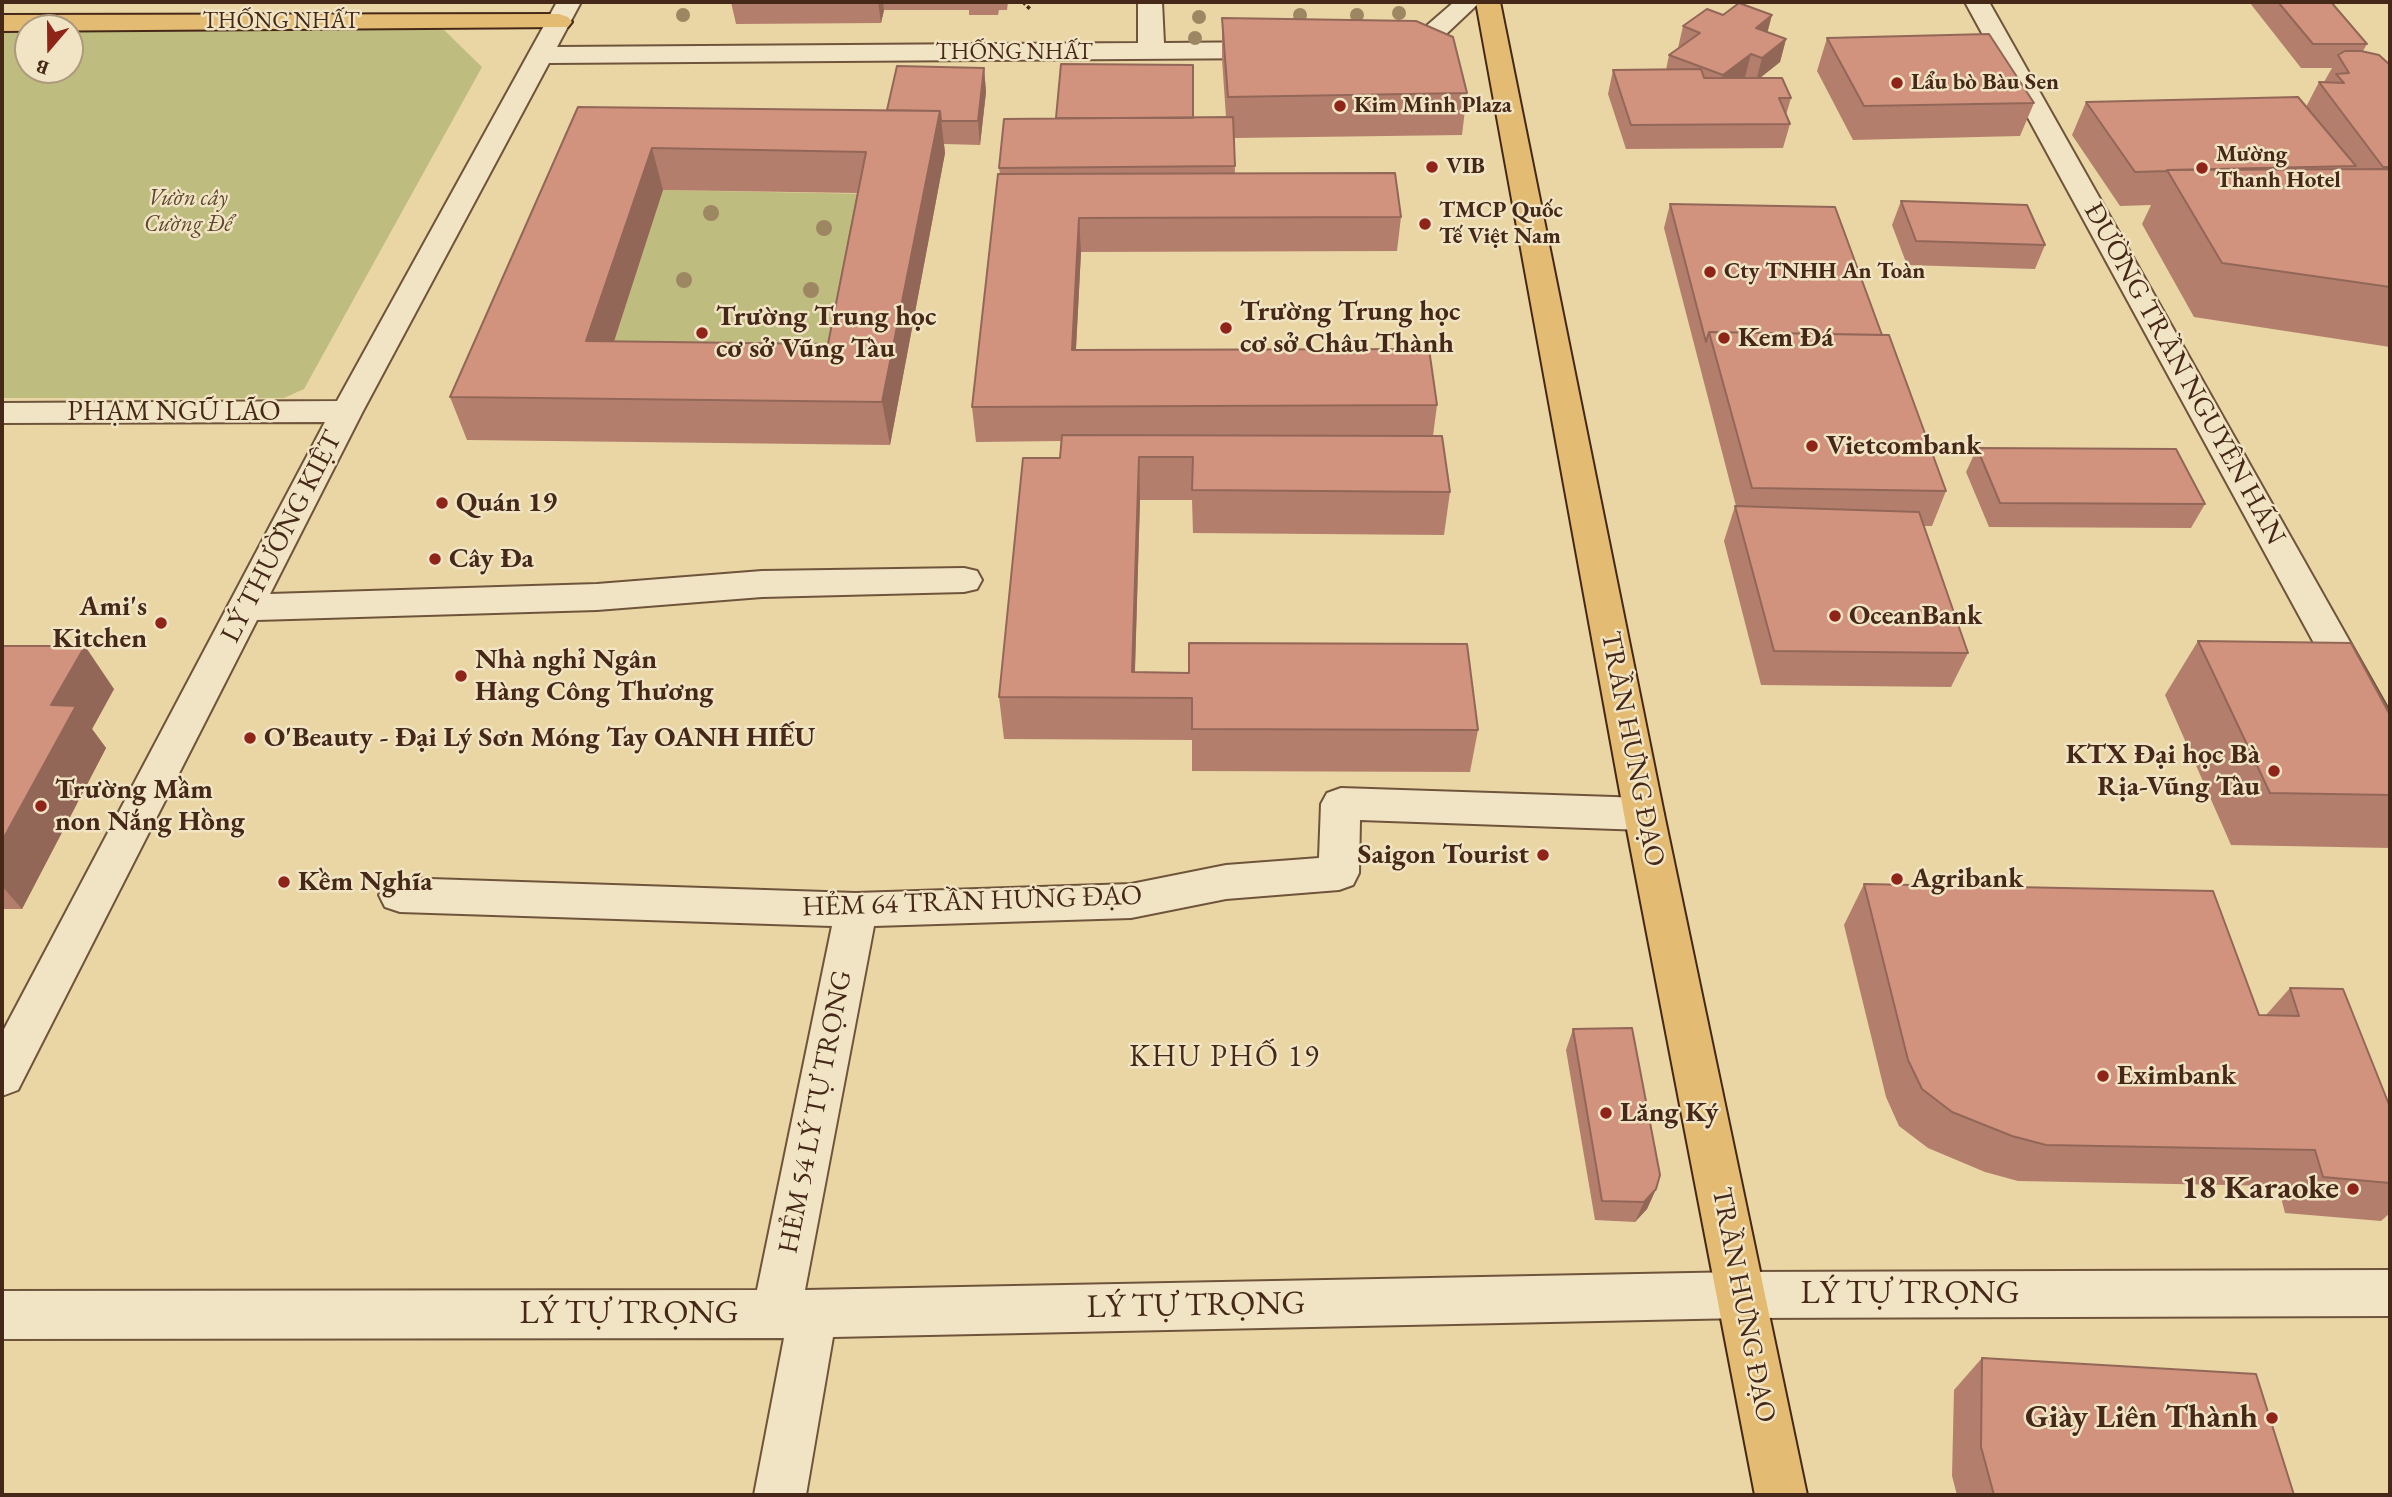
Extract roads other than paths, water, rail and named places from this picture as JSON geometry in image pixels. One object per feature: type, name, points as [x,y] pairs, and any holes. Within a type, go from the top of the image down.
[{"type":"main road","name":"TRẦN HƯNG ĐẠO","points":[[1488,2],[1644,814],[1781,1495]]},
{"type":"main road","name":"THỐNG NHẤT","points":[[84,22],[564,12]]},
{"type":"street","points":[[1150,2],[1151,52]]},
{"type":"street","points":[[1360,49],[1416,48],[1468,2]]},
{"type":"street","name":"ĐƯỜNG TRẦN NGUYÊN HÃN","points":[[1977,2],[2390,747]]},
{"type":"street","name":"LÝ THƯỜNG KIỆT","points":[[2,1076],[347,411],[564,12]]},
{"type":"street","name":"THỐNG NHẤT","points":[[543,55],[1304,50]]},
{"type":"street","name":"PHẠM NGŨ LÃO","points":[[2,413],[347,411]]},
{"type":"street","points":[[245,608],[597,597],[762,584],[964,580]]},
{"type":"street","name":"HẺM 64 TRẦN HƯNG ĐẠO","points":[[400,895],[856,910],[1131,901],[1226,882],[1339,873],[1340,804],[1644,814]]},
{"type":"street","name":"HẺM 54 LÝ TỰ TRỌNG","points":[[780,1495],[794,1314],[856,910]]},
{"type":"street","name":"LÝ TỰ TRỌNG","points":[[2,1315],[794,1314],[1742,1295],[2390,1293]]},
{"type":"place","name":"Lẩu bò Bàu Sen","points":[[1897,83]]},
{"type":"place","name":"Kim Minh Plaza","points":[[1340,106]]},
{"type":"place","name":"VIB","points":[[1432,167]]},
{"type":"place","name":"Mường Thanh Hotel","points":[[2202,168]]},
{"type":"place","name":"TMCP Quốc Tế Việt Nam","points":[[1425,224]]},
{"type":"place","name":"Cty TNHH An Toàn","points":[[1710,272]]},
{"type":"place","name":"Trường Trung học cơ sở Châu Thành","points":[[1226,328]]},
{"type":"place","name":"Trường Trung học cơ sở Vũng Tàu","points":[[702,333]]},
{"type":"place","name":"Kem Đá","points":[[1724,338]]},
{"type":"place","name":"Vietcombank","points":[[1812,446]]},
{"type":"place","name":"Quán 19","points":[[442,503]]},
{"type":"place","name":"Cây Đa","points":[[435,559]]},
{"type":"place","name":"OceanBank","points":[[1835,616]]},
{"type":"place","name":"Ami's Kitchen","points":[[161,623]]},
{"type":"place","name":"Nhà nghỉ Ngân Hàng Công Thương","points":[[461,676]]},
{"type":"place","name":"O'Beauty - Đại Lý Sơn Móng Tay OANH HIẾU","points":[[250,738]]},
{"type":"place","name":"KTX Đại học Bà Rịa-Vũng Tàu","points":[[2274,771]]},
{"type":"place","name":"Trường Mầm non Nắng Hồng","points":[[41,806]]},
{"type":"place","name":"Saigon Tourist","points":[[1543,855]]},
{"type":"place","name":"Agribank","points":[[1897,879]]},
{"type":"place","name":"Kềm Nghĩa","points":[[284,882]]},
{"type":"place","name":"Eximbank","points":[[2103,1076]]},
{"type":"place","name":"Lăng Ký","points":[[1606,1113]]},
{"type":"place","name":"18 Karaoke","points":[[2353,1189]]},
{"type":"place","name":"Giày Liên Thành","points":[[2272,1418]]},
{"type":"district","name":"KHU PHỐ 19","points":[[1225,1058]]},
{"type":"park label","name":"Vườn cây Cường Để","points":[[188,212]]}]
